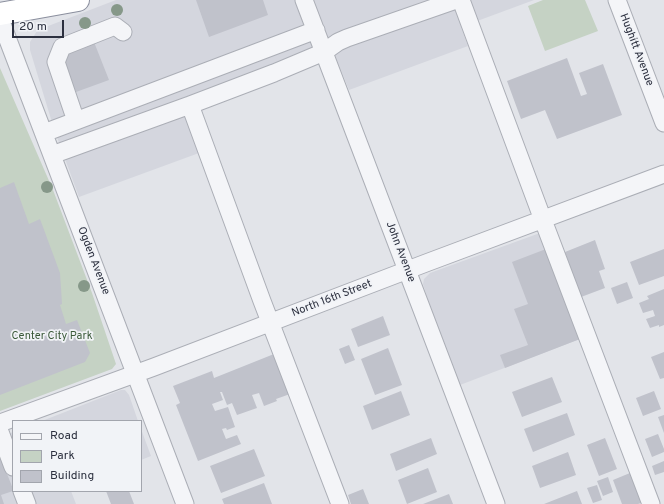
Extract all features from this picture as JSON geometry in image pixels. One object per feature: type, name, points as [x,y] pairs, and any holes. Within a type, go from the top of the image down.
[{"type":"highway","points":[[0,14],[26,0]]},
{"type":"highway","points":[[0,14],[78,0]]},
{"type":"street","name":"John Avenue","points":[[304,0],[496,504]]},
{"type":"street","points":[[52,155],[190,105],[324,52],[338,42],[456,0]]},
{"type":"street","points":[[461,0],[651,504]]},
{"type":"street","name":"Hughitt Avenue","points":[[617,0],[664,123]]},
{"type":"street","name":"Ogden Avenue","points":[[0,19],[185,504]]},
{"type":"street","points":[[76,121],[56,62],[62,47],[115,26],[123,32]]},
{"type":"street","points":[[44,133],[316,30]]},
{"type":"street","points":[[190,105],[270,322],[340,504]]},
{"type":"street","name":"North 16th Street","points":[[0,423],[136,374],[407,270],[664,174]]},
{"type":"street","points":[[0,432],[12,464]]},
{"type":"street","points":[[22,492],[27,504]]},
{"type":"shaded area","points":[[116,0],[534,0],[461,27],[468,46],[349,90],[331,46],[181,102],[199,153],[79,197],[54,129],[30,50],[30,42],[37,31],[43,28]]},
{"type":"shaded area","points":[[540,233],[580,339],[460,385],[427,297],[423,284],[424,279],[430,273]]},
{"type":"shaded area","points":[[121,390],[125,390],[129,395],[138,420],[45,420]]},
{"type":"shaded area","points":[[12,432],[12,492],[71,492],[76,504],[0,504],[0,437]]},
{"type":"shaded area","points":[[142,432],[151,456],[142,460]]},
{"type":"green space","points":[[543,0],[585,0],[598,31],[545,51],[528,6]]},
{"type":"green space","name":"Center City Park","points":[[0,68],[53,190],[92,293],[116,364],[112,369],[0,411]]},
{"type":"building","points":[[196,0],[263,0],[268,15],[209,37]]},
{"type":"building","points":[[94,42],[109,80],[76,92],[64,62],[69,52]]},
{"type":"building","points":[[567,58],[581,96],[587,94],[579,73],[603,64],[622,115],[557,139],[545,110],[521,119],[507,81]]},
{"type":"building","points":[[14,182],[29,224],[40,219],[60,273],[62,304],[60,305],[66,324],[77,320],[90,353],[85,362],[0,395],[0,188]]},
{"type":"building","points":[[595,240],[605,269],[599,271],[605,288],[581,297],[565,252]]},
{"type":"building","points":[[546,249],[580,339],[505,368],[500,355],[528,345],[514,309],[528,304],[512,262]]},
{"type":"building","points":[[664,249],[664,276],[639,285],[630,262]]},
{"type":"building","points":[[627,282],[633,298],[617,304],[611,288]]},
{"type":"building","points":[[664,289],[664,325],[650,328],[646,319],[655,316],[653,310],[643,313],[639,303],[649,299],[647,296]]},
{"type":"building","points":[[383,316],[390,335],[358,347],[351,329]]},
{"type":"building","points":[[349,345],[355,360],[345,364],[339,349]]},
{"type":"building","points":[[388,348],[402,385],[375,395],[361,359]]},
{"type":"building","points":[[664,352],[664,378],[660,379],[651,357]]},
{"type":"building","points":[[274,354],[290,394],[276,399],[277,401],[264,406],[259,393],[252,395],[257,408],[237,415],[232,403],[227,405],[222,392],[220,392],[223,400],[212,404],[215,411],[228,407],[235,427],[227,430],[226,428],[222,429],[226,439],[237,435],[241,444],[198,461],[176,405],[180,403],[173,386],[212,371],[214,378]]},
{"type":"building","points":[[552,377],[562,402],[522,417],[512,392]]},
{"type":"building","points":[[401,391],[410,415],[372,430],[363,406]]},
{"type":"building","points":[[654,391],[661,409],[643,416],[636,398]]},
{"type":"building","points":[[567,413],[575,435],[533,452],[524,429]]},
{"type":"building","points":[[664,415],[664,433],[658,417]]},
{"type":"building","points":[[658,434],[664,452],[652,457],[645,439]]},
{"type":"building","points":[[431,438],[437,454],[396,471],[390,454]]},
{"type":"building","points":[[605,438],[617,469],[599,476],[587,445]]},
{"type":"building","points":[[254,449],[265,476],[221,493],[210,466]]},
{"type":"building","points":[[568,452],[576,475],[540,488],[532,466]]},
{"type":"building","points":[[0,456],[12,486],[12,491],[1,495],[4,504],[0,504]]},
{"type":"building","points":[[664,461],[664,472],[655,475],[652,466]]},
{"type":"building","points":[[428,468],[437,492],[407,504],[398,480]]},
{"type":"building","points":[[630,473],[641,503],[622,504],[613,480]]},
{"type":"building","points":[[608,477],[613,492],[603,496],[597,481]]},
{"type":"building","points":[[264,483],[272,504],[224,504],[222,499]]},
{"type":"building","points":[[597,485],[602,500],[593,503],[587,488]]},
{"type":"building","points":[[363,489],[369,504],[351,504],[348,495]]},
{"type":"building","points":[[577,491],[582,504],[544,504]]},
{"type":"building","points":[[106,492],[129,492],[134,504],[111,504]]},
{"type":"building","points":[[449,494],[453,504],[423,504]]}]
